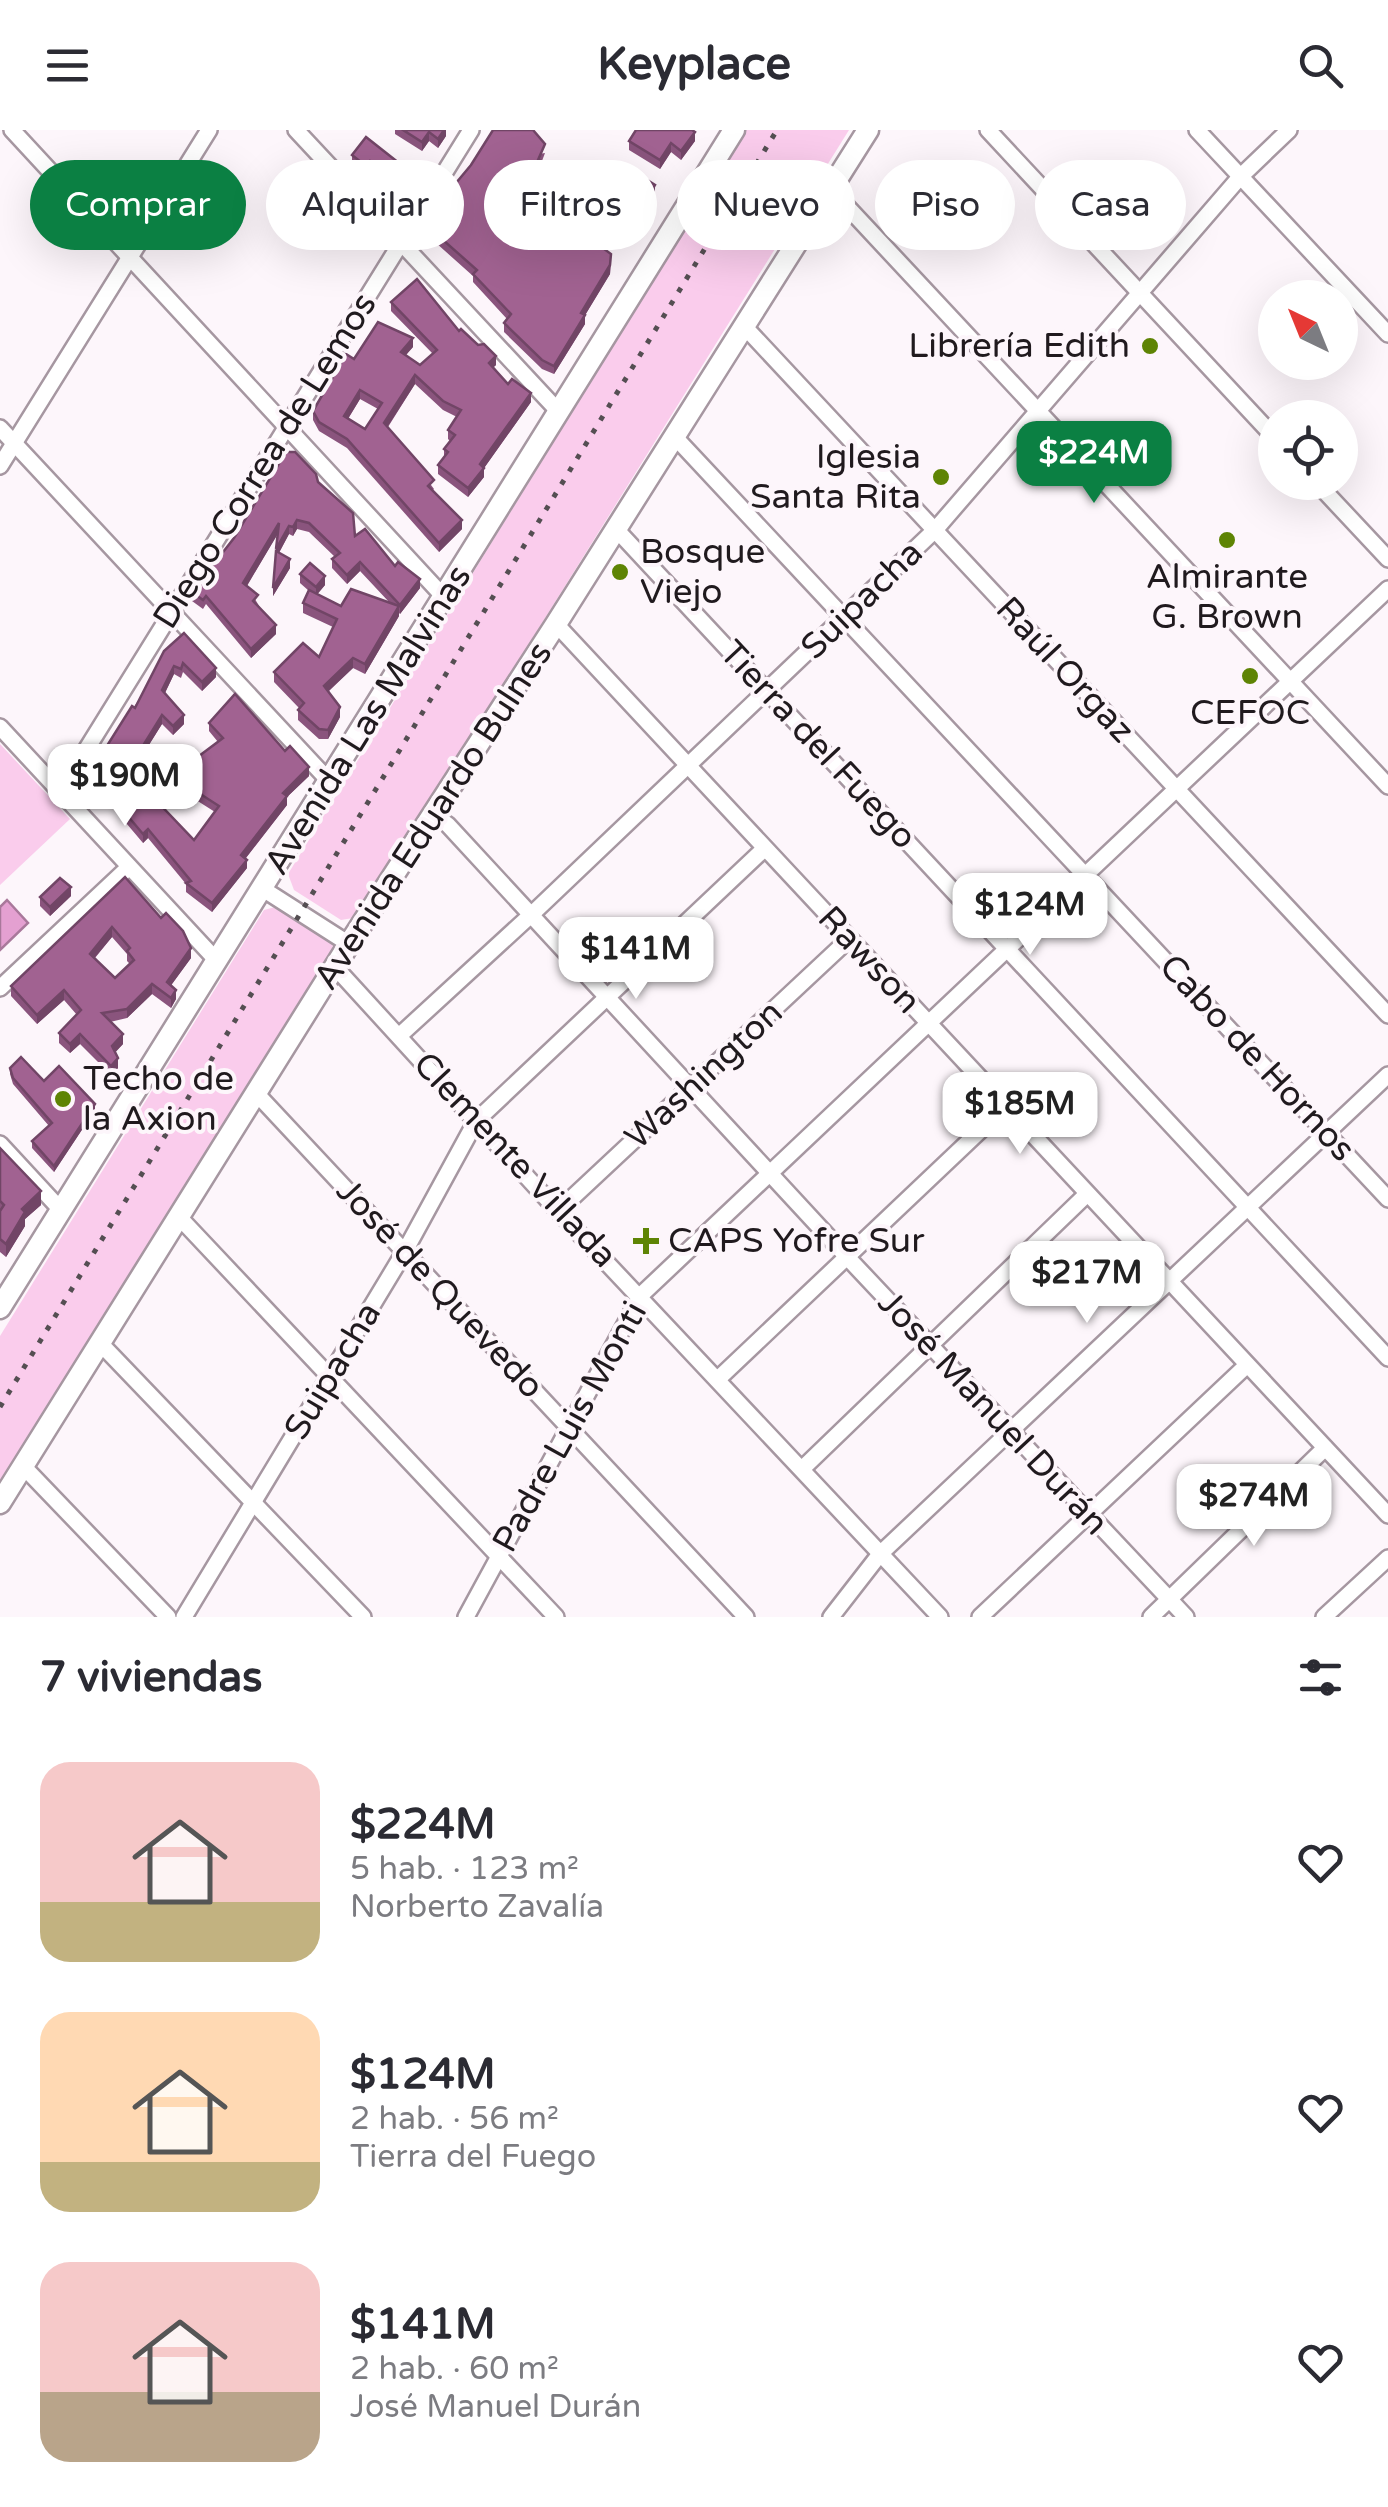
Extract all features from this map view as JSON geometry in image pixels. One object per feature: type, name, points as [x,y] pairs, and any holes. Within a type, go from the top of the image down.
[{"type":"main road","name":"Avenida Eduardo Bulnes","points":[[849,160],[868,130]]},
{"type":"main road","name":"Avenida Las Malvinas","points":[[0,1308],[560,413],[727,133]]},
{"type":"main road","name":"Avenida Eduardo Bulnes","points":[[0,1504],[349,944],[791,250]]},
{"type":"street","points":[[12,130],[443,596]]},
{"type":"street","points":[[0,466],[210,130]]},
{"type":"street","points":[[296,130],[323,160]]},
{"type":"street","name":"Diego Correa de Lemos","points":[[452,160],[471,130]]},
{"type":"street","points":[[988,130],[1258,420]]},
{"type":"street","points":[[1196,130],[1388,334]]},
{"type":"street","name":"Suipacha","points":[[399,1036],[935,530],[1240,177],[1289,130]]},
{"type":"street","points":[[855,215],[1388,786]]},
{"type":"street","name":"Diego Correa de Lemos","points":[[60,792],[396,250]]},
{"type":"street","points":[[406,250],[560,413]]},
{"type":"street","name":"Raúl Orgaz","points":[[743,324],[1388,1014]]},
{"type":"street","points":[[0,428],[330,782]]},
{"type":"street","name":"Cabo de Hornos","points":[[674,436],[1388,1199]]},
{"type":"street","points":[[1333,500],[1388,559]]},
{"type":"street","name":"Tierra del Fuego","points":[[615,528],[1388,1358]]},
{"type":"street","name":"Padre Luis Monti","points":[[466,1617],[640,1295],[1388,589]]},
{"type":"street","name":"Rawson","points":[[556,624],[1388,1515]]},
{"type":"street","points":[[0,727],[218,962]]},
{"type":"street","name":"José Manuel Durán","points":[[433,814],[532,914],[1186,1617]]},
{"type":"street","name":"Suipacha","points":[[184,1617],[405,1252],[476,1121],[764,849]]},
{"type":"street","points":[[0,988],[130,867]]},
{"type":"street","points":[[264,890],[349,944]]},
{"type":"street","name":"Washington","points":[[558,1211],[850,939]]},
{"type":"street","name":"Clemente Villada","points":[[335,967],[558,1211],[940,1617]]},
{"type":"street","points":[[831,1617],[880,1554],[1388,1075]]},
{"type":"street","name":"José de Quevedo","points":[[256,1093],[746,1617]]},
{"type":"street","points":[[718,1379],[1005,1107]]},
{"type":"street","points":[[0,1144],[61,1210]]},
{"type":"street","points":[[802,1469],[1086,1195]]},
{"type":"street","points":[[179,1216],[556,1617]]},
{"type":"street","points":[[100,1343],[362,1617]]},
{"type":"street","points":[[980,1617],[1247,1365]]},
{"type":"street","points":[[1150,1617],[1325,1448]]},
{"type":"street","points":[[24,1466],[168,1617]]},
{"type":"street","points":[[1324,1617],[1385,1567]]},
{"type":"shaded area","points":[[745,130],[849,130],[830,160],[727,160]]},
{"type":"shaded area","points":[[677,241],[677,250],[774,250],[359,917],[341,920],[294,890],[288,874]]},
{"type":"shaded area","points":[[0,744],[70,819],[0,885]]},
{"type":"shaded area","points":[[7,900],[28,923],[0,950],[0,907]]},
{"type":"shaded area","points":[[279,906],[333,940],[332,963],[0,1497],[0,1336],[264,910]]},
{"type":"building","points":[[403,130],[444,130],[438,139],[429,132],[422,142]]},
{"type":"building","points":[[493,130],[533,130],[545,144],[538,160],[484,160],[484,250],[606,250],[611,254],[610,265],[581,313],[585,315],[554,366],[542,360],[504,323],[511,314],[473,274],[477,270],[454,250],[464,250],[464,173]]},
{"type":"building","points":[[636,130],[695,132],[681,151],[671,143],[660,160],[629,141]]},
{"type":"building","points":[[366,137],[395,160],[358,160],[352,155]]},
{"type":"building","points":[[417,279],[459,331],[478,345],[484,344],[496,356],[489,363],[508,384],[512,379],[531,393],[480,464],[484,468],[468,488],[438,465],[455,435],[448,430],[461,410],[443,401],[415,375],[384,423],[434,480],[428,486],[462,520],[439,543],[347,439],[319,422],[313,411],[346,354],[354,359],[378,322],[413,338],[401,352],[420,365],[437,350],[391,302]],"holes":[[[360,390],[382,403],[365,429],[344,416]]]},
{"type":"building","points":[[286,452],[295,452],[316,474],[318,482],[353,513],[355,536],[365,529],[395,566],[398,562],[420,579],[400,605],[360,562],[347,575],[332,559],[340,553],[309,523],[297,520],[293,527],[289,526],[276,549],[279,523],[243,583],[258,595],[253,601],[276,625],[251,649],[206,596],[203,600],[192,592],[234,538]]},
{"type":"building","points":[[276,551],[290,559],[273,588]]},
{"type":"building","points":[[310,563],[325,576],[316,587],[300,574]]},
{"type":"building","points":[[351,589],[399,606],[365,664],[353,658],[324,686],[340,707],[328,730],[319,729],[298,710],[304,703],[274,672],[303,643],[319,657],[337,619],[303,603],[309,590],[341,606]]},
{"type":"building","points":[[184,633],[216,668],[202,682],[183,663],[181,669],[174,666],[162,690],[184,715],[173,726],[162,715],[139,752],[168,769],[152,796],[194,840],[219,806],[174,777],[189,755],[195,759],[223,738],[209,723],[235,694],[285,751],[290,746],[309,767],[283,793],[287,796],[241,855],[247,860],[212,903],[186,883],[191,881],[148,829],[143,834],[88,769],[132,706],[135,708],[164,651]]},
{"type":"building","points":[[125,877],[161,918],[166,913],[183,931],[191,948],[167,982],[176,990],[171,998],[152,984],[127,1009],[102,1013],[123,1034],[112,1046],[118,1058],[111,1066],[80,1034],[70,1044],[59,1033],[81,1010],[64,990],[37,1015],[11,986]],"holes":[[[112,927],[130,948],[127,951],[134,960],[115,978],[90,954]]]},
{"type":"building","points":[[60,878],[71,887],[50,907],[40,897]]},
{"type":"building","points":[[21,1057],[44,1081],[59,1066],[95,1104],[54,1166],[32,1141],[52,1123],[13,1078],[10,1068]]},
{"type":"building","points":[[0,1148],[41,1191],[22,1209],[25,1212],[6,1244],[0,1239],[0,1211],[4,1205],[0,1201]]},
{"type":"railway","points":[[0,1407],[777,130]]},
{"type":"place","name":"Librería Edith","points":[[1150,346]]},
{"type":"place","name":"Iglesia Santa Rita","points":[[941,477]]},
{"type":"place","name":"Almirante G. Brown","points":[[1227,540]]},
{"type":"place","name":"Bosque Viejo","points":[[620,572]]},
{"type":"place","name":"CEFOC","points":[[1250,676]]},
{"type":"place","name":"Techo de la Axion","points":[[63,1099]]},
{"type":"place","name":"CAPS Yofre Sur","points":[[646,1241]]}]
